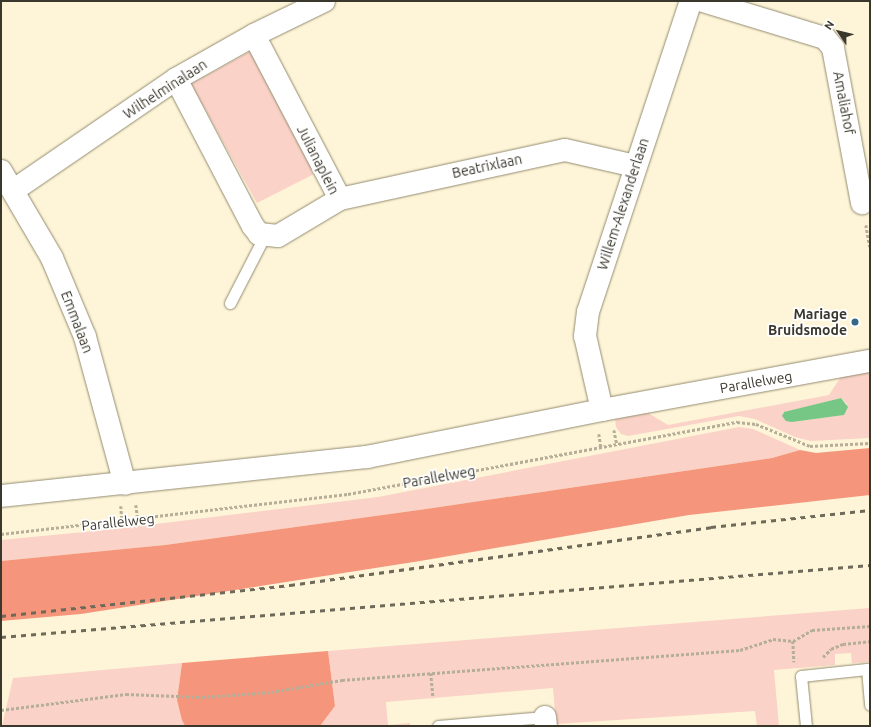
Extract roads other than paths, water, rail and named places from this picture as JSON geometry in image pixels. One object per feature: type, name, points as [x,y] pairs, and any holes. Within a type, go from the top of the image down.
[{"type":"street","name":"Wilhelminalaan","points":[[14,190],[176,79],[254,35],[324,1]]},
{"type":"street","name":"Willem-Alexanderlaan","points":[[602,410],[585,336],[588,312],[635,166],[691,1]]},
{"type":"street","name":"Amaliahof","points":[[703,1],[825,38],[833,48],[862,152],[862,202]]},
{"type":"street","name":"Julianaplein","points":[[254,35],[340,199],[278,236],[265,235]]},
{"type":"street","points":[[176,79],[253,226],[259,234],[265,235]]},
{"type":"street","name":"Beatrixlaan","points":[[340,199],[565,150],[635,166]]},
{"type":"street","name":"Emmalaan","points":[[1,171],[14,190],[52,258],[85,337],[125,484]]},
{"type":"street","name":"Parallelweg","points":[[1,496],[367,458],[602,410],[870,361]]},
{"type":"lane","points":[[230,303],[265,235]]},
{"type":"lane","points":[[806,726],[801,676],[867,670],[870,705]]},
{"type":"lane","points":[[438,726],[545,722]]},
{"type":"railway","points":[[1,616],[290,585],[711,527],[870,510]]},
{"type":"railway","points":[[1,637],[870,565]]},
{"type":"place","name":"Mariage Bruidsmode","points":[[855,322]]}]
